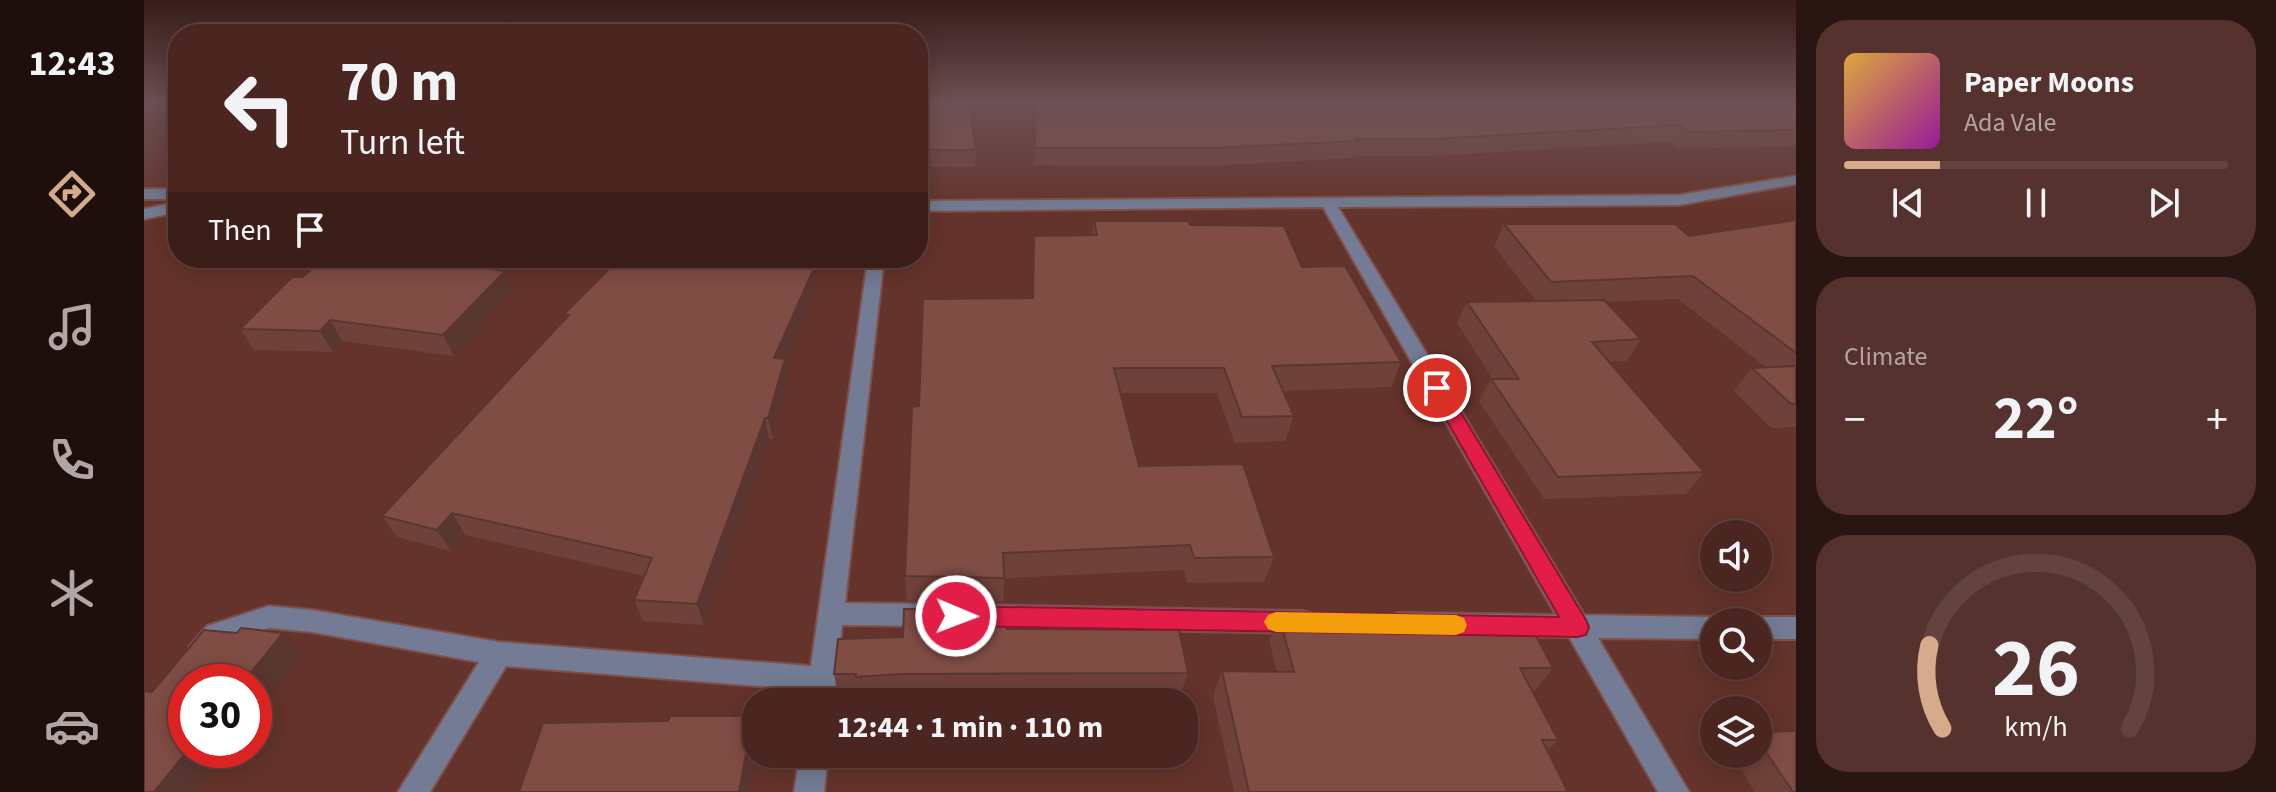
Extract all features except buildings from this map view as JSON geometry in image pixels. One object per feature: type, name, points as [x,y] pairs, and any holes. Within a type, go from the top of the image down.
[{"type":"street","points":[[928,206],[1679,200],[1796,180]]},
{"type":"street","points":[[144,194],[168,194]]},
{"type":"street","points":[[1327,201],[1674,792]]},
{"type":"street","points":[[144,214],[168,209]]},
{"type":"street","points":[[822,688],[875,268]]},
{"type":"street","points":[[831,614],[1324,623]]},
{"type":"street","points":[[186,663],[216,634],[269,617],[312,621],[499,654],[804,688]]},
{"type":"street","points":[[1371,624],[1700,628]]},
{"type":"street","points":[[1772,628],[1796,628]]},
{"type":"street","points":[[413,792],[499,654]]},
{"type":"street","points":[[809,792],[812,768]]},
{"type":"slow traffic","points":[[1276,622],[1456,625]]},
{"type":"route","points":[[956,616],[1577,627],[1437,388]]}]
